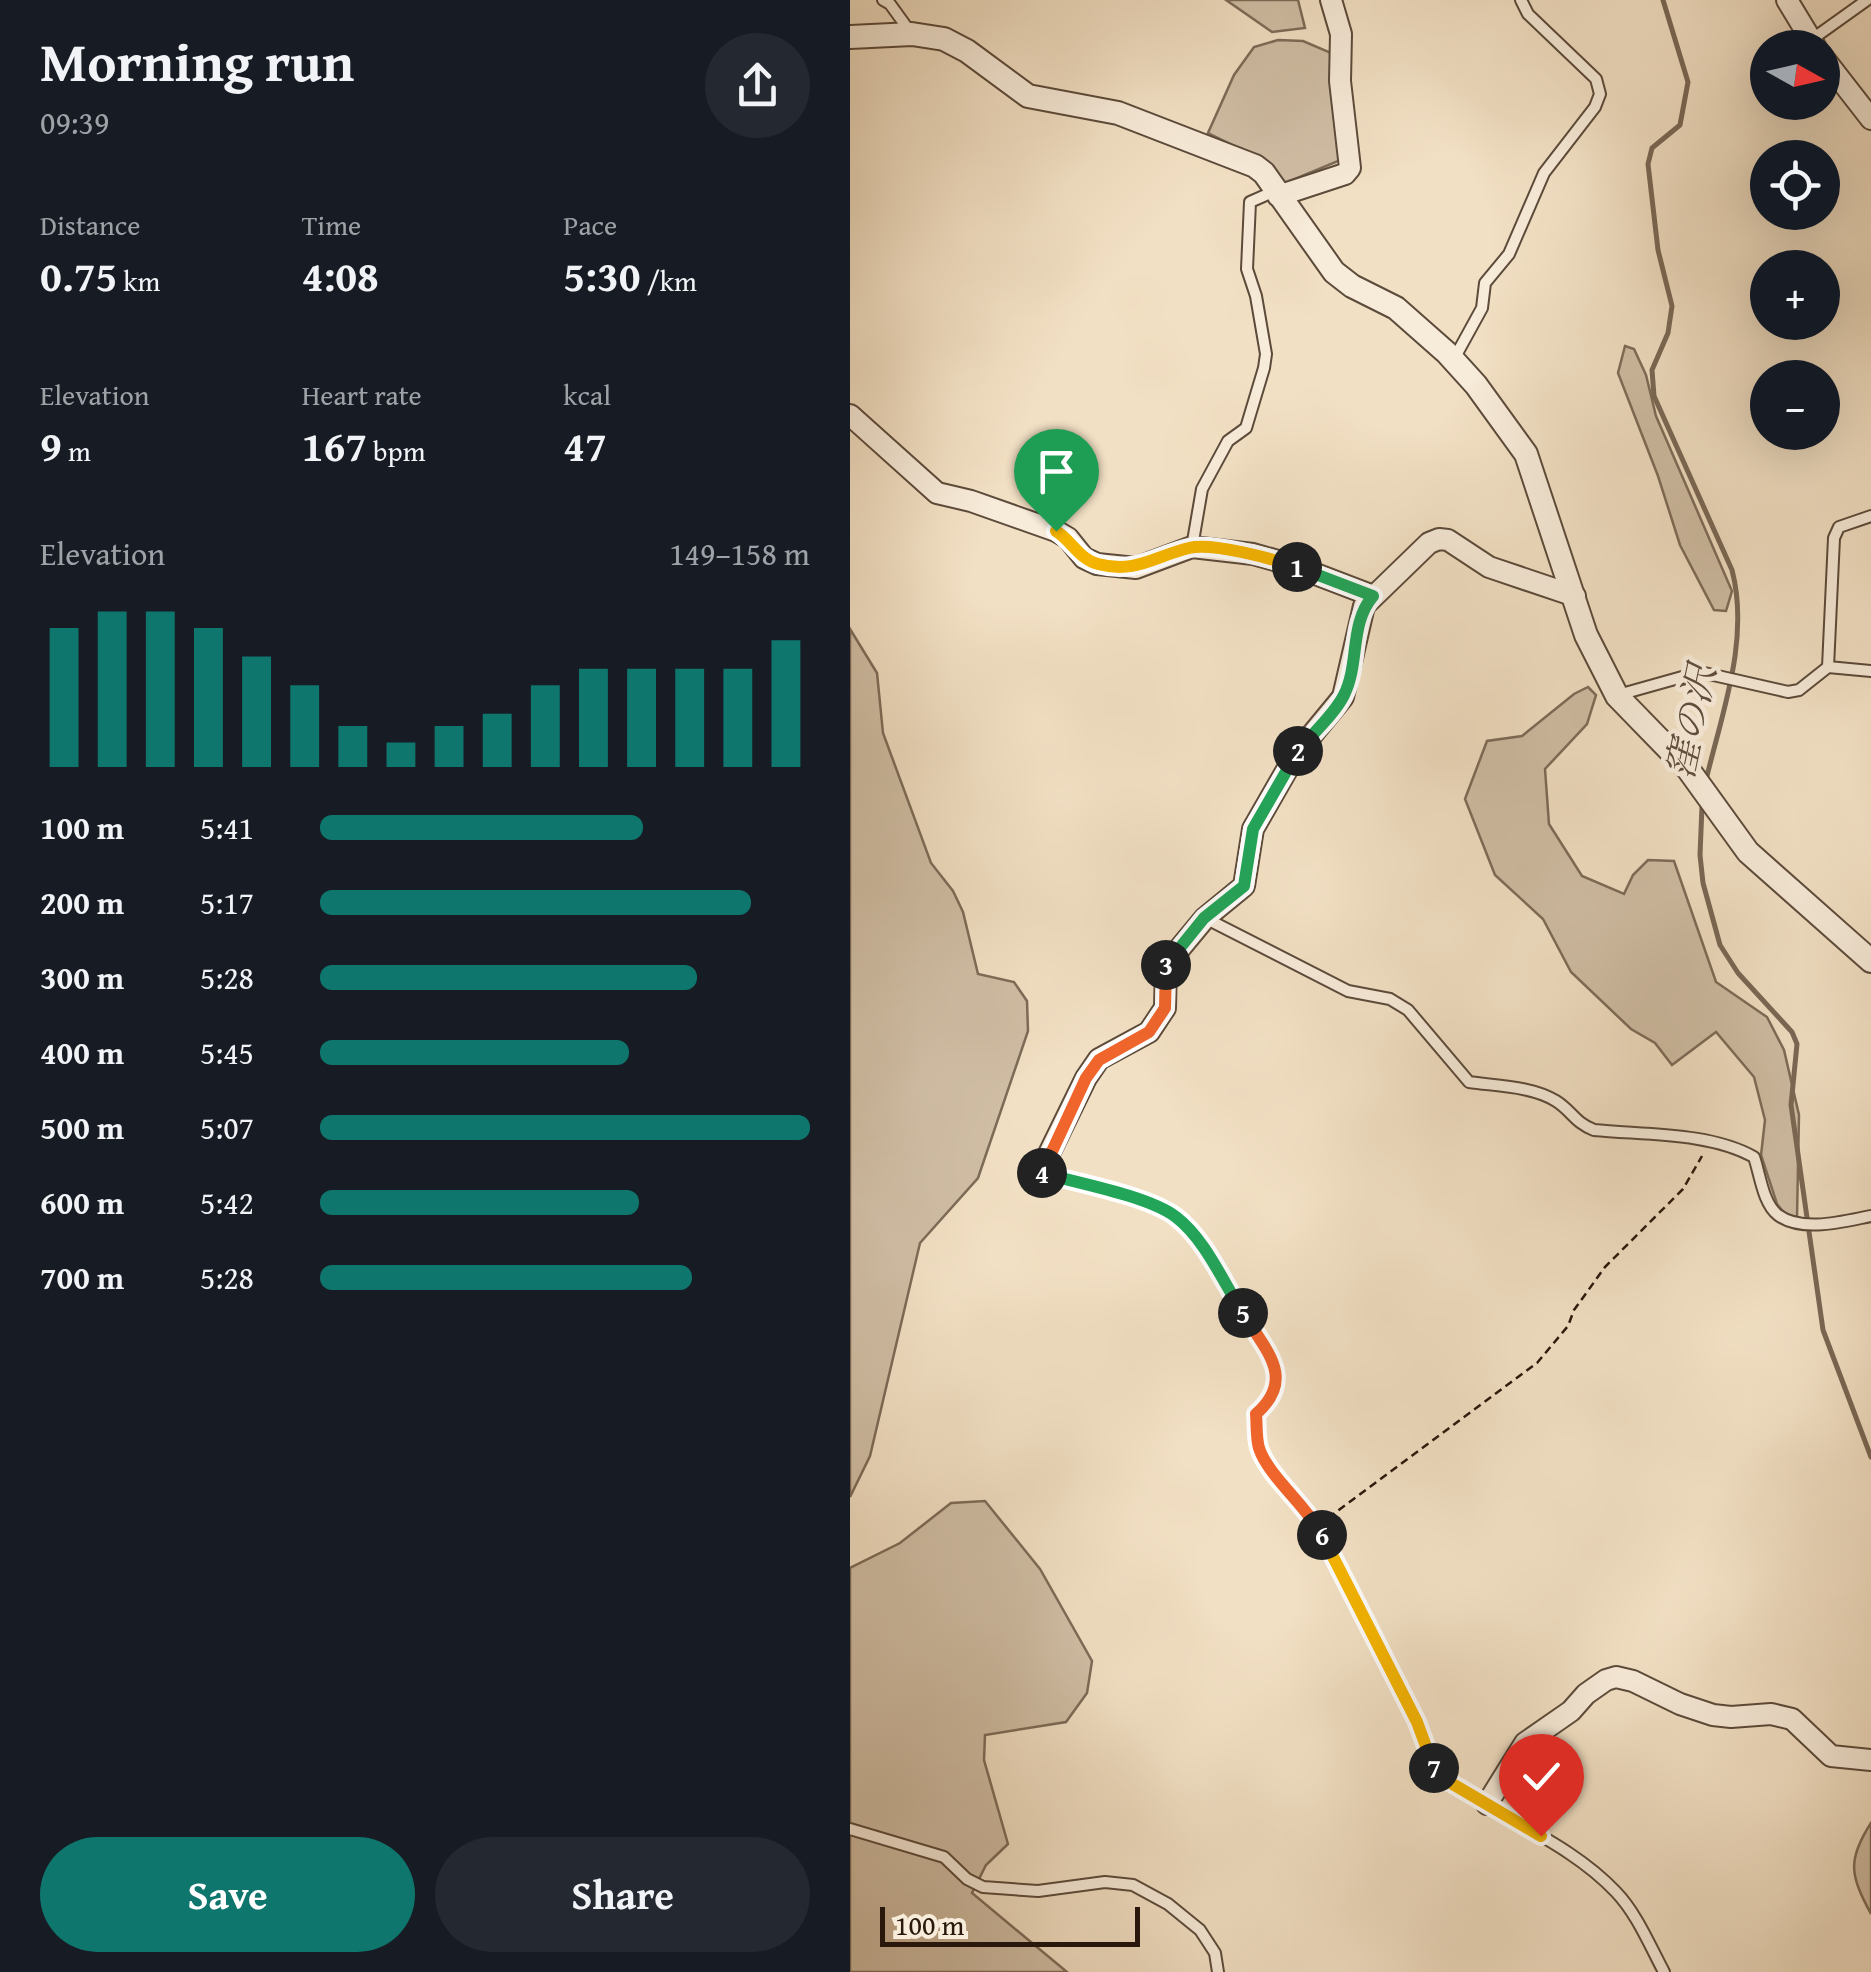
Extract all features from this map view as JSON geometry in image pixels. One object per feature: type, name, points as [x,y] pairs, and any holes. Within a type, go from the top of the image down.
[{"type":"street","points":[[1276,193],[1345,174],[1350,168],[1340,80],[1341,34],[1332,0]]},
{"type":"street","points":[[1787,0],[1805,30]]},
{"type":"street","points":[[850,37],[912,34],[944,39],[966,50],[1028,96],[1118,113],[1255,166],[1264,173],[1334,272],[1352,286],[1396,308],[1453,360],[1526,454],[1586,635],[1617,696],[1688,769],[1748,852],[1871,962]]},
{"type":"street","points":[[1840,79],[1871,119]]},
{"type":"street","points":[[850,415],[937,493],[1056,531],[1068,538],[1084,558],[1097,564],[1136,568],[1192,547],[1253,554],[1373,596]]},
{"type":"street","points":[[1040,1172],[1086,1078],[1099,1060],[1149,1032],[1165,1008],[1166,965],[1204,918],[1244,886],[1253,829],[1296,754],[1343,697],[1351,674],[1359,620],[1373,596],[1439,539],[1448,540],[1489,567],[1575,596]]},
{"type":"street","points":[[1487,1804],[1525,1743],[1572,1712],[1586,1694],[1616,1677],[1714,1715],[1771,1714],[1792,1719],[1831,1756],[1871,1760]]},
{"type":"lane","points":[[883,0],[912,34]]},
{"type":"lane","points":[[1453,360],[1482,308],[1485,283],[1509,254],[1544,173],[1595,107],[1600,94],[1596,79],[1528,14],[1522,0]]},
{"type":"lane","points":[[1835,30],[1867,0]]},
{"type":"lane","points":[[1192,547],[1202,488],[1228,441],[1246,428],[1264,368],[1266,354],[1247,269],[1250,202],[1276,193]]},
{"type":"lane","points":[[1828,667],[1834,538],[1839,527],[1871,516]]},
{"type":"lane","points":[[1617,696],[1689,673],[1788,692],[1799,690],[1828,667],[1871,672]]},
{"type":"lane","points":[[1204,918],[1348,991],[1390,999],[1408,1010],[1469,1082],[1538,1093],[1558,1102],[1578,1124],[1594,1130],[1710,1142],[1739,1149],[1754,1158],[1768,1202],[1779,1216],[1824,1224],[1871,1216]]},
{"type":"lane","points":[[1040,1172],[1161,1207],[1178,1218],[1199,1242],[1278,1376],[1276,1391],[1256,1414],[1259,1447],[1270,1468],[1317,1526],[1417,1722],[1436,1771],[1587,1867],[1616,1892],[1664,1972]]},
{"type":"lane","points":[[850,1829],[944,1857],[966,1879],[983,1886],[1038,1891],[1105,1882],[1133,1885],[1168,1904],[1200,1930],[1215,1953],[1218,1972]]},
{"type":"path","points":[[1317,1526],[1537,1362],[1568,1326],[1574,1310],[1605,1267],[1683,1189],[1710,1142]]},
{"type":"shaded area","points":[[1226,0],[1298,0],[1305,28],[1272,32]]},
{"type":"shaded area","points":[[1278,40],[1303,41],[1336,55],[1343,159],[1283,184],[1267,162],[1208,133],[1234,75],[1254,47]]},
{"type":"shaded area","points":[[1625,346],[1634,349],[1646,375],[1656,416],[1732,591],[1726,611],[1714,610],[1680,545],[1618,373]]},
{"type":"shaded area","points":[[850,629],[877,673],[883,733],[931,863],[953,891],[963,912],[978,974],[1014,982],[1027,1001],[1028,1031],[978,1178],[920,1243],[870,1456],[850,1497]]},
{"type":"shaded area","points":[[1588,687],[1596,695],[1587,724],[1545,769],[1549,824],[1582,876],[1624,894],[1633,875],[1648,860],[1674,861],[1716,982],[1767,1017],[1784,1050],[1799,1115],[1797,1218],[1789,1219],[1777,1204],[1761,1155],[1765,1120],[1754,1077],[1716,1032],[1672,1065],[1655,1043],[1631,1029],[1571,972],[1543,919],[1495,875],[1465,799],[1487,741],[1522,736]]},
{"type":"shaded area","points":[[985,1501],[1040,1569],[1092,1661],[1087,1693],[1066,1722],[985,1735],[984,1760],[1008,1844],[986,1865],[972,1893],[1067,1972],[850,1972],[850,1568],[900,1543],[951,1503]]},
{"type":"shaded area","points":[[1871,1823],[1871,1914],[1854,1868],[1858,1847]]},
{"type":"waterway","name":"窪の沢","points":[[1663,0],[1688,82],[1680,125],[1652,148],[1648,164],[1658,250],[1672,306],[1668,333],[1652,370],[1654,396],[1732,570],[1737,596],[1732,676],[1706,780]]},
{"type":"waterway","name":"窪の沢","points":[[1702,806],[1703,883],[1720,945],[1738,973],[1792,1032],[1797,1044],[1791,1105],[1823,1330],[1871,1457]]},
{"type":"route","points":[[1056,531],[1068,538],[1084,558],[1097,564],[1136,568],[1192,547],[1253,554],[1373,596],[1359,620],[1351,674],[1343,697],[1296,754],[1253,829],[1244,886],[1204,918],[1166,965],[1165,1008],[1149,1032],[1099,1060],[1086,1078],[1040,1172],[1161,1207],[1178,1218],[1199,1242],[1278,1376],[1276,1391],[1256,1414],[1259,1447],[1270,1468],[1317,1526],[1417,1722],[1436,1771],[1541,1836]]}]
